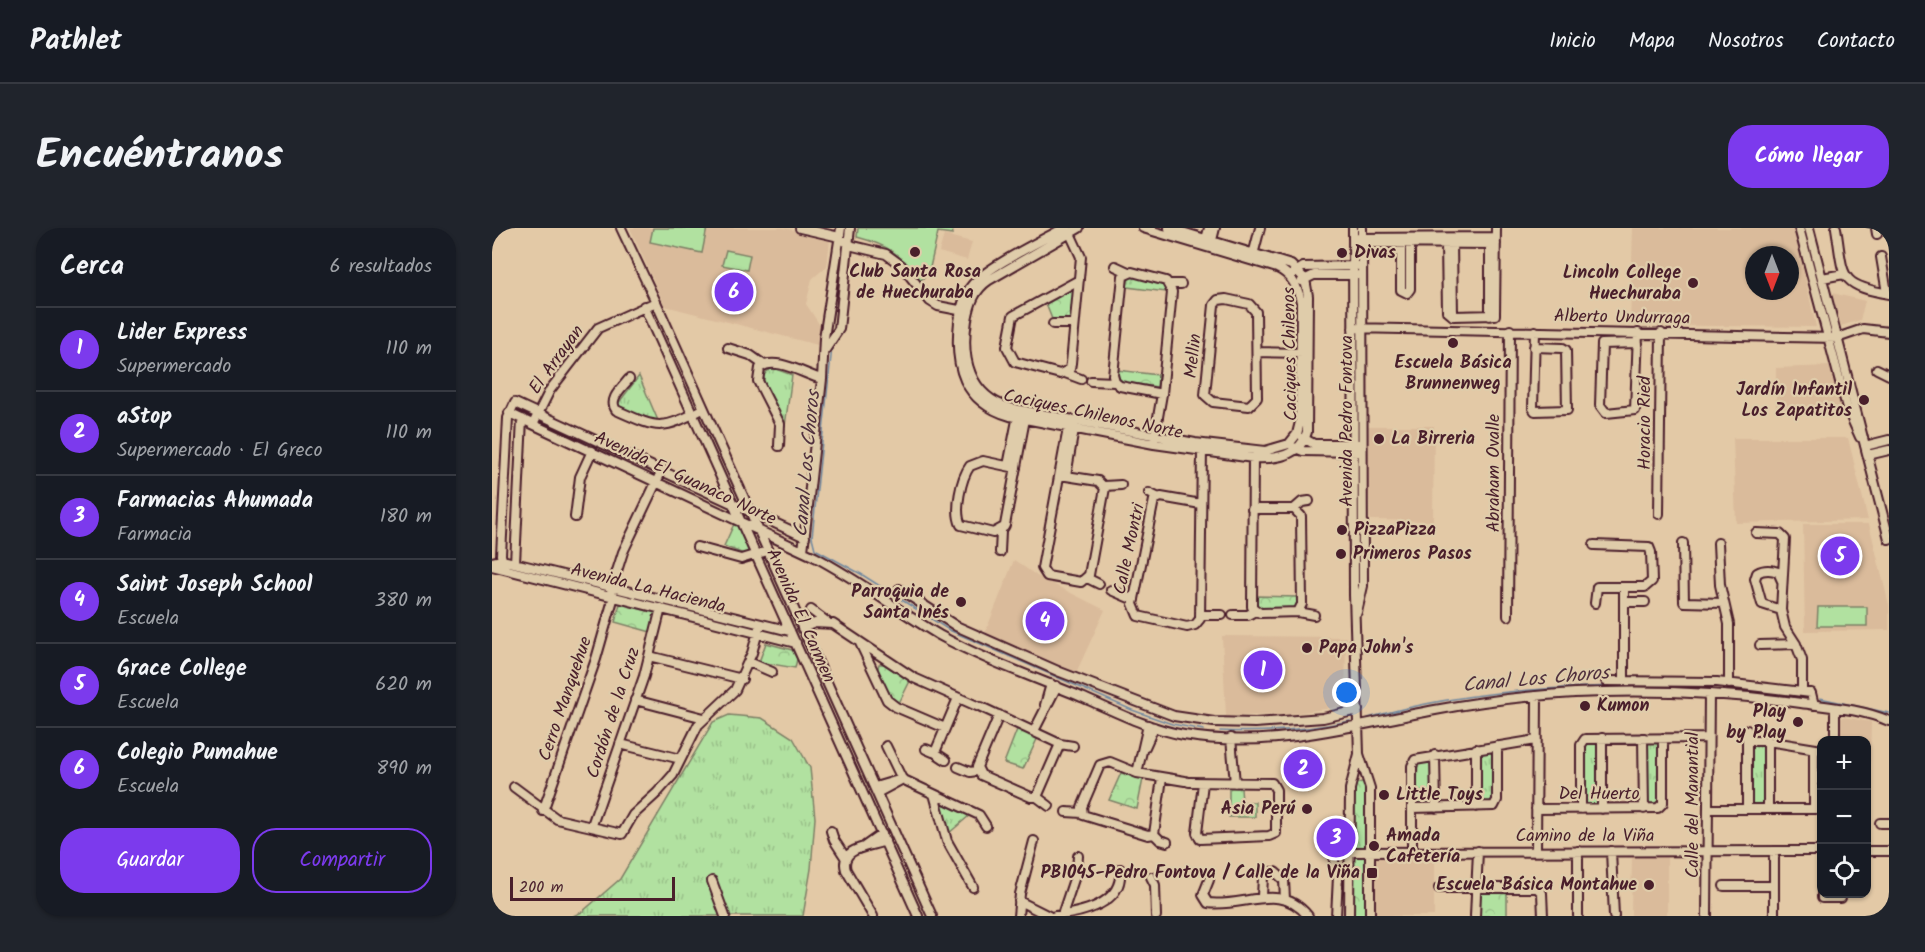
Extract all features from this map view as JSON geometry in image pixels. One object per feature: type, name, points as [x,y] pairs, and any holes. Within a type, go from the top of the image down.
[{"type":"street","name":"Avenida El Carmen","points":[[621,228],[932,916]]},
{"type":"street","points":[[800,228],[839,238],[848,244],[890,256],[901,265],[930,301],[938,306],[965,312]]},
{"type":"street","points":[[803,551],[827,319],[841,228]]},
{"type":"street","points":[[825,350],[839,324],[850,228]]},
{"type":"street","name":"Caciques Chilenos Norte","points":[[1079,228],[1067,230],[976,280],[969,289],[957,342],[966,383],[978,399],[995,410],[1020,416],[1202,448],[1280,457],[1296,449],[1305,440]]},
{"type":"street","points":[[1143,228],[1209,243]]},
{"type":"street","points":[[1169,228],[1252,257],[1298,269],[1357,270]]},
{"type":"street","points":[[1209,228],[1209,243]]},
{"type":"street","points":[[1209,243],[1215,228]]},
{"type":"street","points":[[1252,257],[1260,228]]},
{"type":"street","name":"Avenida Pedro Fontova","points":[[1353,228],[1357,270],[1358,448],[1363,586],[1357,614],[1358,727],[1359,754],[1369,780],[1370,916]]},
{"type":"street","points":[[1799,228],[1848,413],[1865,446]]},
{"type":"street","points":[[1809,228],[1888,534]]},
{"type":"street","points":[[1836,228],[1844,274],[1858,288],[1888,294],[1881,257]]},
{"type":"street","points":[[1065,373],[1070,366],[1081,254],[1067,230]]},
{"type":"street","points":[[1353,241],[1362,236],[1407,241],[1447,238],[1494,238],[1492,316],[1453,316],[1447,238]]},
{"type":"street","name":"Avenida Pedro Fontova","points":[[1357,270],[1362,236]]},
{"type":"street","points":[[1407,241],[1410,289],[1405,293],[1401,288],[1407,241]]},
{"type":"street","points":[[1252,257],[1280,269],[1296,285],[1314,275],[1357,270]]},
{"type":"street","points":[[1115,266],[1128,272],[1164,280],[1170,284],[1181,284]]},
{"type":"street","points":[[1289,276],[1298,269]]},
{"type":"street","name":"Caciques Chilenos","points":[[1289,444],[1297,434],[1300,422],[1308,296],[1305,279],[1298,269]]},
{"type":"street","points":[[1128,272],[1121,282],[1113,375],[1115,382],[1120,386],[1162,394]]},
{"type":"street","points":[[1822,278],[1844,274]]},
{"type":"street","points":[[1079,280],[1015,315],[1008,344],[1010,357],[1019,364],[1065,373],[1081,380]]},
{"type":"street","points":[[1154,440],[1162,394],[1172,292],[1170,284]]},
{"type":"street","name":"Caciques Chilenos","points":[[1296,285],[1301,302],[1304,352],[1308,429],[1305,440]]},
{"type":"street","points":[[1817,300],[1827,298]]},
{"type":"street","name":"Mellin","points":[[1226,299],[1255,308],[1257,352],[1257,398],[1254,404],[1246,406],[1208,400],[1205,393],[1214,308],[1218,300],[1226,299]]},
{"type":"street","points":[[644,306],[656,302]]},
{"type":"street","name":"Avenida El Carmen","points":[[644,306],[918,916]]},
{"type":"street","name":"El Arrayan","points":[[533,424],[550,390],[598,328],[644,306]]},
{"type":"street","points":[[827,319],[832,326],[839,324]]},
{"type":"street","points":[[1053,324],[1074,324]]},
{"type":"street","name":"Alberto Undurraga","points":[[1358,328],[1837,338],[1867,328],[1889,332]]},
{"type":"street","name":"Abraham Ovalle","points":[[1508,616],[1510,330]]},
{"type":"street","points":[[1534,347],[1566,350],[1567,410],[1535,411],[1533,408],[1534,347],[1535,331]]},
{"type":"street","points":[[1638,333],[1638,343],[1635,410],[1606,412],[1600,405],[1600,349],[1605,343],[1638,343]]},
{"type":"street","name":"Horacio Ried","points":[[1659,514],[1660,333]]},
{"type":"street","points":[[728,348],[750,355],[764,365],[777,363],[822,380]]},
{"type":"street","points":[[1257,352],[1304,352]]},
{"type":"street","points":[[764,365],[758,374],[758,381],[780,424],[779,446]]},
{"type":"street","points":[[1877,369],[1889,379]]},
{"type":"street","points":[[629,380],[612,400],[616,410],[652,426],[662,426],[703,409]]},
{"type":"street","points":[[1091,381],[1115,382]]},
{"type":"street","name":"Avenida El Guanaco Norte","points":[[805,537],[517,403],[509,413],[741,520],[1054,685],[1151,726],[1183,735],[1234,738],[1332,725],[1358,710]]},
{"type":"street","points":[[506,569],[502,560],[509,413]]},
{"type":"street","points":[[1000,552],[1001,531],[1005,525],[1020,416]]},
{"type":"street","points":[[515,563],[522,419]]},
{"type":"street","points":[[1070,426],[1063,475],[1042,571],[1047,576],[1079,582],[1087,578]]},
{"type":"street","points":[[1297,434],[1314,444],[1358,448]]},
{"type":"street","points":[[1865,446],[1889,440]]},
{"type":"street","points":[[1289,444],[1296,449]]},
{"type":"street","name":"Caciques Chilenos Norte","points":[[1253,454],[1289,444]]},
{"type":"street","points":[[1201,615],[1202,448]]},
{"type":"street","name":"Caciques Chilenos Norte","points":[[1296,449],[1358,448]]},
{"type":"street","points":[[1868,455],[1889,450]]},
{"type":"street","points":[[575,517],[580,477],[592,451]]},
{"type":"street","points":[[1253,454],[1252,605],[1255,611],[1260,613],[1298,612],[1314,615]]},
{"type":"street","points":[[1001,531],[993,533],[961,525],[958,519],[964,476],[970,466],[983,461],[1012,467]]},
{"type":"street","name":"Cerro Manquehue","points":[[543,811],[596,660],[622,552],[662,470]]},
{"type":"street","points":[[1063,475],[1098,481],[1104,486],[1105,494],[1087,578]]},
{"type":"street","points":[[688,496],[694,484]]},
{"type":"street","points":[[1104,486],[1121,485]]},
{"type":"street","points":[[1149,492],[1157,497]]},
{"type":"street","name":"Calle Montri","points":[[1201,504],[1157,497],[1153,503],[1133,609],[1138,616],[1168,625],[1192,626],[1201,615],[1222,615]]},
{"type":"street","points":[[1252,509],[1294,509],[1302,502],[1309,501]]},
{"type":"street","points":[[1294,509],[1301,518],[1302,604],[1298,612]]},
{"type":"street","points":[[1756,533],[1780,534],[1785,539],[1781,610],[1785,627],[1802,660],[1802,691]]},
{"type":"street","points":[[1683,543],[1684,602],[1724,603]]},
{"type":"street","points":[[1718,543],[1719,579],[1729,624],[1729,684]]},
{"type":"street","points":[[1594,545],[1651,549],[1651,583],[1647,587],[1597,587],[1595,603]]},
{"type":"street","points":[[697,547],[741,559],[767,551]]},
{"type":"street","name":"Avenida La Hacienda","points":[[492,564],[502,560],[515,563],[562,578],[590,590],[796,643]]},
{"type":"street","name":"Avenida La Hacienda","points":[[492,564],[506,569],[592,581],[790,631]]},
{"type":"street","points":[[1781,610],[1762,604],[1755,579],[1757,573],[1762,570],[1771,570],[1778,572],[1783,583]]},
{"type":"street","points":[[1087,578],[1099,584]]},
{"type":"street","points":[[590,590],[592,581]]},
{"type":"street","points":[[771,590],[778,590],[782,585]]},
{"type":"street","points":[[1624,587],[1624,681]]},
{"type":"street","name":"Avenida El Guanaco Norte","points":[[899,589],[939,625],[966,639],[1156,711],[1214,722],[1358,727],[1435,710],[1537,697],[1637,692],[1712,695],[1814,705],[1889,721]]},
{"type":"street","points":[[1111,590],[1134,600]]},
{"type":"street","points":[[1624,602],[1645,602]]},
{"type":"street","name":"Cordón de la Cruz","points":[[592,825],[649,656],[661,608]]},
{"type":"street","points":[[811,610],[825,623],[837,626],[914,678],[1034,730],[1060,744],[1073,746]]},
{"type":"street","points":[[1233,615],[1248,615],[1255,611]]},
{"type":"street","points":[[804,630],[825,623]]},
{"type":"street","points":[[514,787],[543,811],[564,822],[592,825],[622,834],[633,814],[668,782],[690,739],[704,718],[727,699],[742,679],[760,624]]},
{"type":"street","points":[[859,642],[890,703],[945,728]]},
{"type":"street","points":[[1760,645],[1796,645]]},
{"type":"street","points":[[649,656],[742,679]]},
{"type":"street","points":[[870,666],[882,657]]},
{"type":"street","points":[[748,662],[772,672]]},
{"type":"street","points":[[1606,681],[1717,682],[1802,691],[1812,695],[1814,705]]},
{"type":"street","name":"Calle del Manantial","points":[[1707,916],[1708,738],[1712,695],[1717,682]]},
{"type":"street","points":[[1034,730],[1054,685]]},
{"type":"street","points":[[1536,851],[1537,697]]},
{"type":"street","points":[[946,760],[930,750],[945,728],[958,698]]},
{"type":"street","points":[[635,700],[704,718]]},
{"type":"street","points":[[1835,708],[1835,736]]},
{"type":"street","points":[[977,771],[999,715]]},
{"type":"street","points":[[1211,738],[1214,722]]},
{"type":"street","points":[[1137,773],[1151,726]]},
{"type":"street","points":[[1747,730],[1747,809]]},
{"type":"street","points":[[1234,738],[1235,783]]},
{"type":"street","points":[[1602,738],[1602,809]]},
{"type":"street","points":[[1643,738],[1644,809]]},
{"type":"street","name":"Del Huerto","points":[[1536,809],[1644,809],[1660,806],[1663,803],[1663,738]]},
{"type":"street","points":[[1581,809],[1583,740],[1708,738]]},
{"type":"street","points":[[1412,851],[1414,761],[1435,755],[1536,740]]},
{"type":"street","points":[[1747,741],[1768,741],[1817,749]]},
{"type":"street","points":[[1768,741],[1768,809]]},
{"type":"street","points":[[620,744],[681,759]]},
{"type":"street","points":[[1037,797],[1060,744]]},
{"type":"street","points":[[1412,808],[1494,806],[1497,800],[1497,746]]},
{"type":"street","points":[[886,747],[902,779],[979,815],[986,826]]},
{"type":"street","points":[[1476,749],[1476,807]]},
{"type":"street","name":"Avenida Pedro Fontova","points":[[1349,916],[1351,779],[1359,754]]},
{"type":"street","points":[[1435,755],[1436,808]]},
{"type":"street","points":[[1082,813],[1100,767],[1105,762],[1137,773],[1162,778],[1203,783],[1274,784],[1277,828],[1274,835],[1205,840],[1197,833],[1203,783]]},
{"type":"street","points":[[958,767],[970,772],[977,771],[1031,797],[1037,797],[1050,806]]},
{"type":"street","points":[[1351,779],[1358,776],[1369,780]]},
{"type":"street","points":[[1154,834],[1162,778]]},
{"type":"street","points":[[876,790],[902,779]]},
{"type":"street","points":[[934,794],[947,841],[973,887]]},
{"type":"street","points":[[1709,809],[1817,809]]},
{"type":"street","points":[[1066,812],[1082,813],[1088,817],[1148,835],[1154,834]]},
{"type":"street","points":[[1880,823],[1889,823]]},
{"type":"street","points":[[831,831],[834,840],[846,857],[846,870],[873,916]]},
{"type":"street","points":[[1154,834],[1160,840],[1167,842]]},
{"type":"street","points":[[846,857],[883,837]]},
{"type":"street","points":[[1018,916],[1019,901],[1034,841]]},
{"type":"street","points":[[1475,916],[1478,851]]},
{"type":"street","points":[[1578,851],[1578,916]]},
{"type":"street","points":[[1614,851],[1614,916]]},
{"type":"street","points":[[1774,851],[1774,916]]},
{"type":"street","name":"Camino de la Viña","points":[[1349,852],[1817,851]]},
{"type":"street","points":[[1871,851],[1889,851]]},
{"type":"street","points":[[1058,916],[1077,870],[1077,856]]},
{"type":"street","points":[[1334,861],[1338,876],[1336,916]]},
{"type":"street","points":[[1058,916],[1083,911],[1106,900],[1119,884],[1120,869]]},
{"type":"street","points":[[1262,896],[1263,877],[1267,873],[1275,872],[1284,878],[1285,899]]},
{"type":"street","points":[[1151,878],[1155,885],[1156,916]]},
{"type":"street","points":[[1209,880],[1203,895],[1208,903],[1262,896],[1285,899],[1308,916]]},
{"type":"street","points":[[712,881],[725,916]]},
{"type":"street","points":[[1724,886],[1774,886]]},
{"type":"street","points":[[1439,888],[1539,889],[1543,894],[1543,916]]},
{"type":"street","points":[[1019,901],[1049,916]]},
{"type":"shaded area","points":[[630,228],[783,228],[830,238],[827,266],[812,279],[806,304],[821,327],[818,345],[665,306]]},
{"type":"shaded area","name":"Lincoln College Huechuraba","points":[[1633,228],[1794,228],[1798,246],[1745,246],[1745,300],[1799,300],[1799,250],[1816,327],[1630,325]]},
{"type":"shaded area","points":[[944,235],[972,242],[967,260],[939,252]]},
{"type":"shaded area","points":[[1832,293],[1865,301],[1860,320],[1841,326]]},
{"type":"shaded area","points":[[1831,366],[1844,410],[1776,409],[1776,368]]},
{"type":"shaded area","points":[[1368,426],[1434,426],[1433,521],[1370,520]]},
{"type":"shaded area","points":[[1733,438],[1848,438],[1868,520],[1736,523]]},
{"type":"shaded area","points":[[1803,524],[1869,524],[1889,605],[1889,630],[1805,631]]},
{"type":"shaded area","points":[[1014,560],[1037,576],[1105,610],[1075,675],[985,633]]},
{"type":"shaded area","points":[[1222,636],[1346,637],[1345,706],[1284,715],[1226,716]]},
{"type":"shaded area","points":[[1840,718],[1871,722],[1871,736],[1840,736]]},
{"type":"shaded area","points":[[1375,854],[1434,854],[1434,916],[1376,916]]},
{"type":"shaded area","name":"Escuela Básica Montahue","points":[[1632,854],[1667,854],[1667,916],[1631,916]]},
{"type":"green space","points":[[653,228],[707,228],[702,253],[650,242]]},
{"type":"green space","name":"Club Santa Rosa de Huechuraba","points":[[858,228],[952,228],[953,234],[938,232],[929,272],[920,281],[894,252],[857,237]]},
{"type":"green space","points":[[726,250],[750,255],[747,270],[722,265]]},
{"type":"green space","points":[[1129,275],[1166,285],[1166,292],[1127,287]]},
{"type":"green space","points":[[1070,290],[1074,292],[1071,321],[1052,319],[1046,304]]},
{"type":"green space","points":[[773,368],[792,375],[785,426],[764,384],[765,374]]},
{"type":"green space","points":[[1117,370],[1158,375],[1157,387],[1117,381]]},
{"type":"green space","points":[[639,376],[659,423],[653,423],[617,405]]},
{"type":"green space","points":[[734,524],[739,526],[749,552],[746,555],[724,546]]},
{"type":"green space","points":[[1255,596],[1298,597],[1299,606],[1292,611],[1258,610]]},
{"type":"green space","points":[[620,604],[656,613],[651,632],[615,622]]},
{"type":"green space","points":[[1818,607],[1867,607],[1867,626],[1817,626]]},
{"type":"green space","points":[[766,643],[792,650],[797,659],[795,668],[759,662]]},
{"type":"green space","points":[[879,664],[884,664],[910,681],[899,703],[889,696],[877,671]]},
{"type":"green space","points":[[729,715],[762,718],[793,738],[810,768],[815,818],[811,869],[803,916],[573,916],[582,912],[620,879],[713,722]]},
{"type":"green space","points":[[1018,727],[1039,735],[1023,769],[1004,763]]},
{"type":"green space","points":[[1646,740],[1660,740],[1661,803],[1658,806],[1646,806]]},
{"type":"green space","points":[[1588,741],[1599,741],[1600,804],[1586,805],[1585,744]]},
{"type":"green space","points":[[1750,742],[1766,743],[1767,806],[1749,806]]},
{"type":"green space","points":[[1494,749],[1493,804],[1478,805],[1478,752]]},
{"type":"green space","points":[[1418,762],[1432,762],[1432,804],[1416,804]]},
{"type":"green space","points":[[1121,773],[1143,779],[1137,809],[1109,800]]},
{"type":"green space","points":[[1367,781],[1368,916],[1353,916],[1353,784]]},
{"type":"green space","points":[[1229,787],[1241,788],[1242,802],[1255,802],[1255,817],[1229,817]]},
{"type":"green space","points":[[942,801],[970,815],[948,834],[939,803]]},
{"type":"green space","points":[[1479,890],[1507,890],[1507,916],[1479,916]]},
{"type":"waterway","name":"Canal Los Choros","points":[[832,347],[812,537],[815,549],[861,574],[949,630],[1132,710],[1172,724],[1204,730]]},
{"type":"waterway","name":"Canal Los Choros","points":[[1368,718],[1450,700],[1537,690],[1624,686],[1709,688]]},
{"type":"waterway","name":"Canal Los Choros","points":[[1733,689],[1786,694]]},
{"type":"waterway","name":"Canal Los Choros","points":[[1790,694],[1799,696]]},
{"type":"waterway","name":"Canal Los Choros","points":[[1820,698],[1889,713]]},
{"type":"waterway","name":"Canal Los Choros","points":[[1220,731],[1285,730],[1350,721]]},
{"type":"place","name":"Club Santa Rosa de Huechuraba","points":[[915,252]]},
{"type":"place","name":"Divas","points":[[1342,253]]},
{"type":"place","name":"Lincoln College Huechuraba","points":[[1693,283]]},
{"type":"place","name":"Colegio Pumahue","points":[[734,292]]},
{"type":"place","name":"Escuela Básica Brunnenweg","points":[[1453,343]]},
{"type":"place","name":"Jardín Infantil Los Zapatitos","points":[[1864,400]]},
{"type":"place","name":"La Birreria","points":[[1379,439]]},
{"type":"place","name":"PizzaPizza","points":[[1342,530]]},
{"type":"place","name":"Primeros Pasos","points":[[1341,554]]},
{"type":"place","name":"Grace College","points":[[1840,556]]},
{"type":"place","name":"Parroquia de Santa Inés","points":[[961,602]]},
{"type":"place","name":"Saint Joseph School","points":[[1045,621]]},
{"type":"place","name":"Papa John's","points":[[1307,648]]},
{"type":"place","name":"Lider Express","points":[[1263,670]]},
{"type":"place","name":"Kumon","points":[[1585,706]]},
{"type":"place","name":"Play by Play","points":[[1798,722]]},
{"type":"place","name":"aStop","points":[[1303,769]]},
{"type":"place","name":"Little Toys","points":[[1384,795]]},
{"type":"place","name":"Asia Perú","points":[[1307,809]]},
{"type":"place","name":"Farmacias Ahumada","points":[[1336,838]]},
{"type":"place","name":"Amada Cafetería","points":[[1374,846]]},
{"type":"place","name":"PB1045-Pedro Fontova / Calle de la Viña","points":[[1372,873]]},
{"type":"place","name":"Escuela Básica Montahue","points":[[1649,885]]}]
